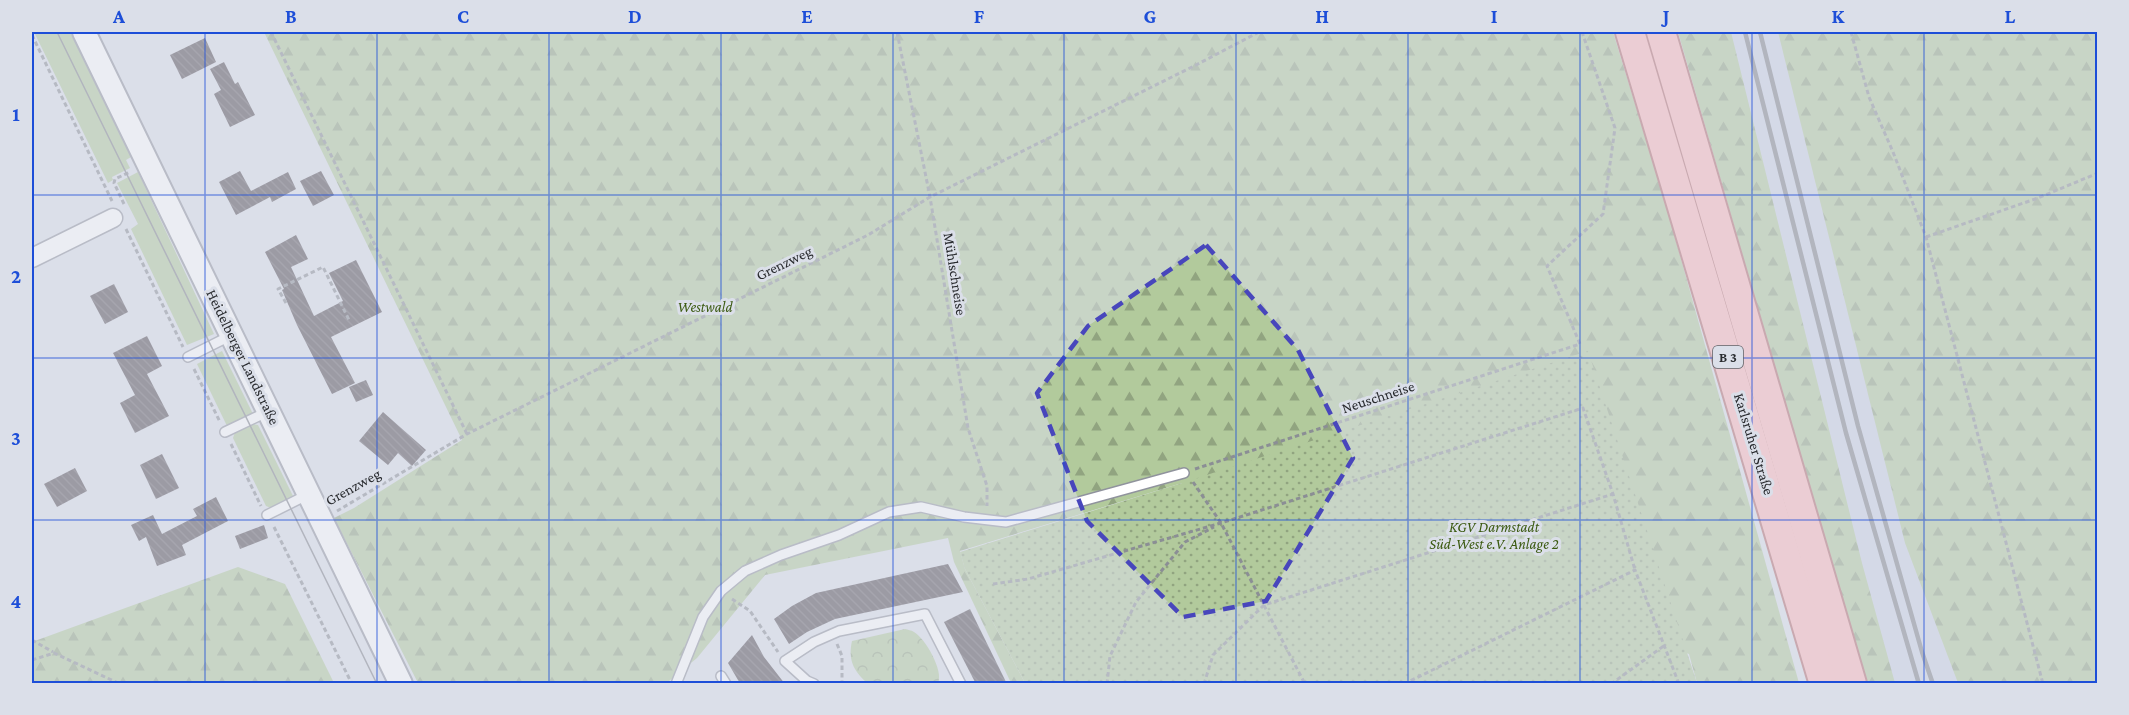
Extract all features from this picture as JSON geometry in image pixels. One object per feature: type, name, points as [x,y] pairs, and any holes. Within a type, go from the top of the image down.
[{"type":"main road","name":"Karlsruher Straße","points":[[1630,32],[1824,684]]},
{"type":"main road","name":"Karlsruher Straße","points":[[1661,32],[1852,684]]},
{"type":"street","name":"Heidelberger Landstraße","points":[[84,32],[401,684]]},
{"type":"street","points":[[32,258],[120,214]]},
{"type":"lane","points":[[188,357],[232,335]]},
{"type":"lane","points":[[225,432],[269,411]]},
{"type":"lane","points":[[676,684],[703,617],[720,591],[745,572],[781,555],[840,534],[889,512],[921,507],[964,517],[1006,522],[1184,473]]},
{"type":"lane","points":[[267,515],[309,494]]},
{"type":"lane","points":[[814,684],[807,681],[785,661],[833,633],[925,614],[961,684]]},
{"type":"path","points":[[271,32],[467,434]]},
{"type":"path","name":"Mühlschneise","points":[[897,32],[930,197],[969,428],[987,486],[987,520]]},
{"type":"path","name":"Grenzweg","points":[[322,518],[343,508],[467,434],[868,235],[930,197],[1259,32]]},
{"type":"path","name":"Neuschneise","points":[[1184,473],[1580,344],[1547,266],[1603,214],[1614,128],[1582,32]]},
{"type":"path","points":[[1851,32],[1869,97],[1926,237],[2043,684]]},
{"type":"path","points":[[120,214],[115,179],[148,163]]},
{"type":"path","points":[[1926,237],[2038,198],[2097,173]]},
{"type":"path","points":[[286,303],[278,289],[322,267],[350,322]]},
{"type":"path","points":[[993,585],[1028,579],[1221,523],[1583,408],[1613,494],[1635,570],[1679,684]]},
{"type":"path","points":[[1184,473],[1193,482],[1221,523],[1305,684]]},
{"type":"path","points":[[1204,684],[1213,655],[1264,605],[1613,494]]},
{"type":"path","points":[[1107,684],[1110,656],[1136,602],[1185,542],[1221,523]]},
{"type":"path","points":[[1404,684],[1635,570]]},
{"type":"path","points":[[720,591],[750,611],[785,661]]},
{"type":"path","points":[[833,633],[842,656],[842,684]]},
{"type":"path","points":[[32,640],[120,684]]},
{"type":"path","points":[[1611,684],[1665,645]]},
{"type":"path","points":[[32,660],[54,653]]},
{"type":"highlighted area","points":[[1206,245],[1298,350],[1353,458],[1266,601],[1183,617],[1087,521],[1037,393],[1088,326]]},
{"type":"shaded area","points":[[1706,32],[1845,32],[2027,683],[1893,683]]},
{"type":"green space","points":[[34,32],[70,32],[131,157],[126,160],[130,168],[112,177],[113,180],[108,183]]},
{"type":"green space","name":"Westwald","points":[[264,32],[1613,32],[1666,205],[1799,683],[1697,683],[1689,654],[1182,483],[960,551],[965,569],[1025,683],[1011,683],[954,562],[948,538],[765,575],[697,658],[669,681],[660,683],[418,683],[334,518],[354,508],[462,440]]},
{"type":"green space","points":[[1678,32],[1731,32],[1862,563],[1895,683],[1866,683]]},
{"type":"green space","points":[[1778,32],[2097,32],[2097,683],[1958,683],[1905,543]]},
{"type":"green space","points":[[138,172],[214,334],[187,345],[131,229],[138,224],[117,183]]},
{"type":"green space","points":[[222,351],[253,414],[227,426],[197,364]]},
{"type":"green space","name":"KGV Darmstadt Süd-West e.V. Anlage 2","points":[[1588,351],[1697,683],[1025,683],[965,569],[960,552],[1182,483]]},
{"type":"green space","points":[[253,424],[258,425],[293,496],[271,508],[266,506],[233,438],[235,432]]},
{"type":"green space","points":[[238,567],[285,584],[334,683],[32,683],[32,642]]},
{"type":"green space","points":[[905,629],[918,635],[928,648],[936,663],[938,683],[866,682],[853,664],[852,641]]},
{"type":"building","points":[[205,38],[216,62],[182,79],[170,55]]},
{"type":"building","points":[[224,62],[235,84],[238,82],[255,115],[230,127],[214,94],[221,90],[210,69]]},
{"type":"building","points":[[240,171],[251,191],[288,172],[296,189],[272,202],[270,197],[236,215],[219,182]]},
{"type":"building","points":[[321,171],[334,195],[313,206],[300,181]]},
{"type":"building","points":[[296,235],[308,259],[291,267],[314,316],[343,301],[329,273],[356,260],[382,312],[331,337],[355,383],[332,394],[297,325],[282,290],[284,289],[265,252]]},
{"type":"building","points":[[114,284],[128,312],[105,324],[90,296]]},
{"type":"building","points":[[147,336],[162,366],[147,374],[169,416],[135,433],[120,403],[135,395],[113,353]]},
{"type":"building","points":[[366,380],[373,395],[356,402],[349,387]]},
{"type":"building","points":[[383,412],[426,450],[412,466],[398,453],[388,465],[359,441]]},
{"type":"building","points":[[162,454],[179,488],[156,499],[140,465]]},
{"type":"building","points":[[75,468],[87,491],[57,507],[44,484]]},
{"type":"building","points":[[216,497],[228,521],[182,545],[186,555],[157,566],[146,537],[139,541],[131,525],[153,515],[162,534],[197,516],[193,509]]},
{"type":"building","points":[[264,525],[268,538],[240,549],[235,536]]},
{"type":"building","points":[[948,564],[963,592],[835,619],[807,632],[789,644],[774,619],[816,593]]},
{"type":"building","points":[[970,609],[1007,684],[976,684],[944,622]]},
{"type":"building","points":[[752,635],[764,657],[785,684],[741,684],[738,680],[728,663]]},
{"type":"tram line","points":[[57,32],[377,684]]},
{"type":"railway","points":[[1745,32],[1846,433],[1919,684]]},
{"type":"railway","points":[[1760,32],[1858,426],[1933,684]]}]
